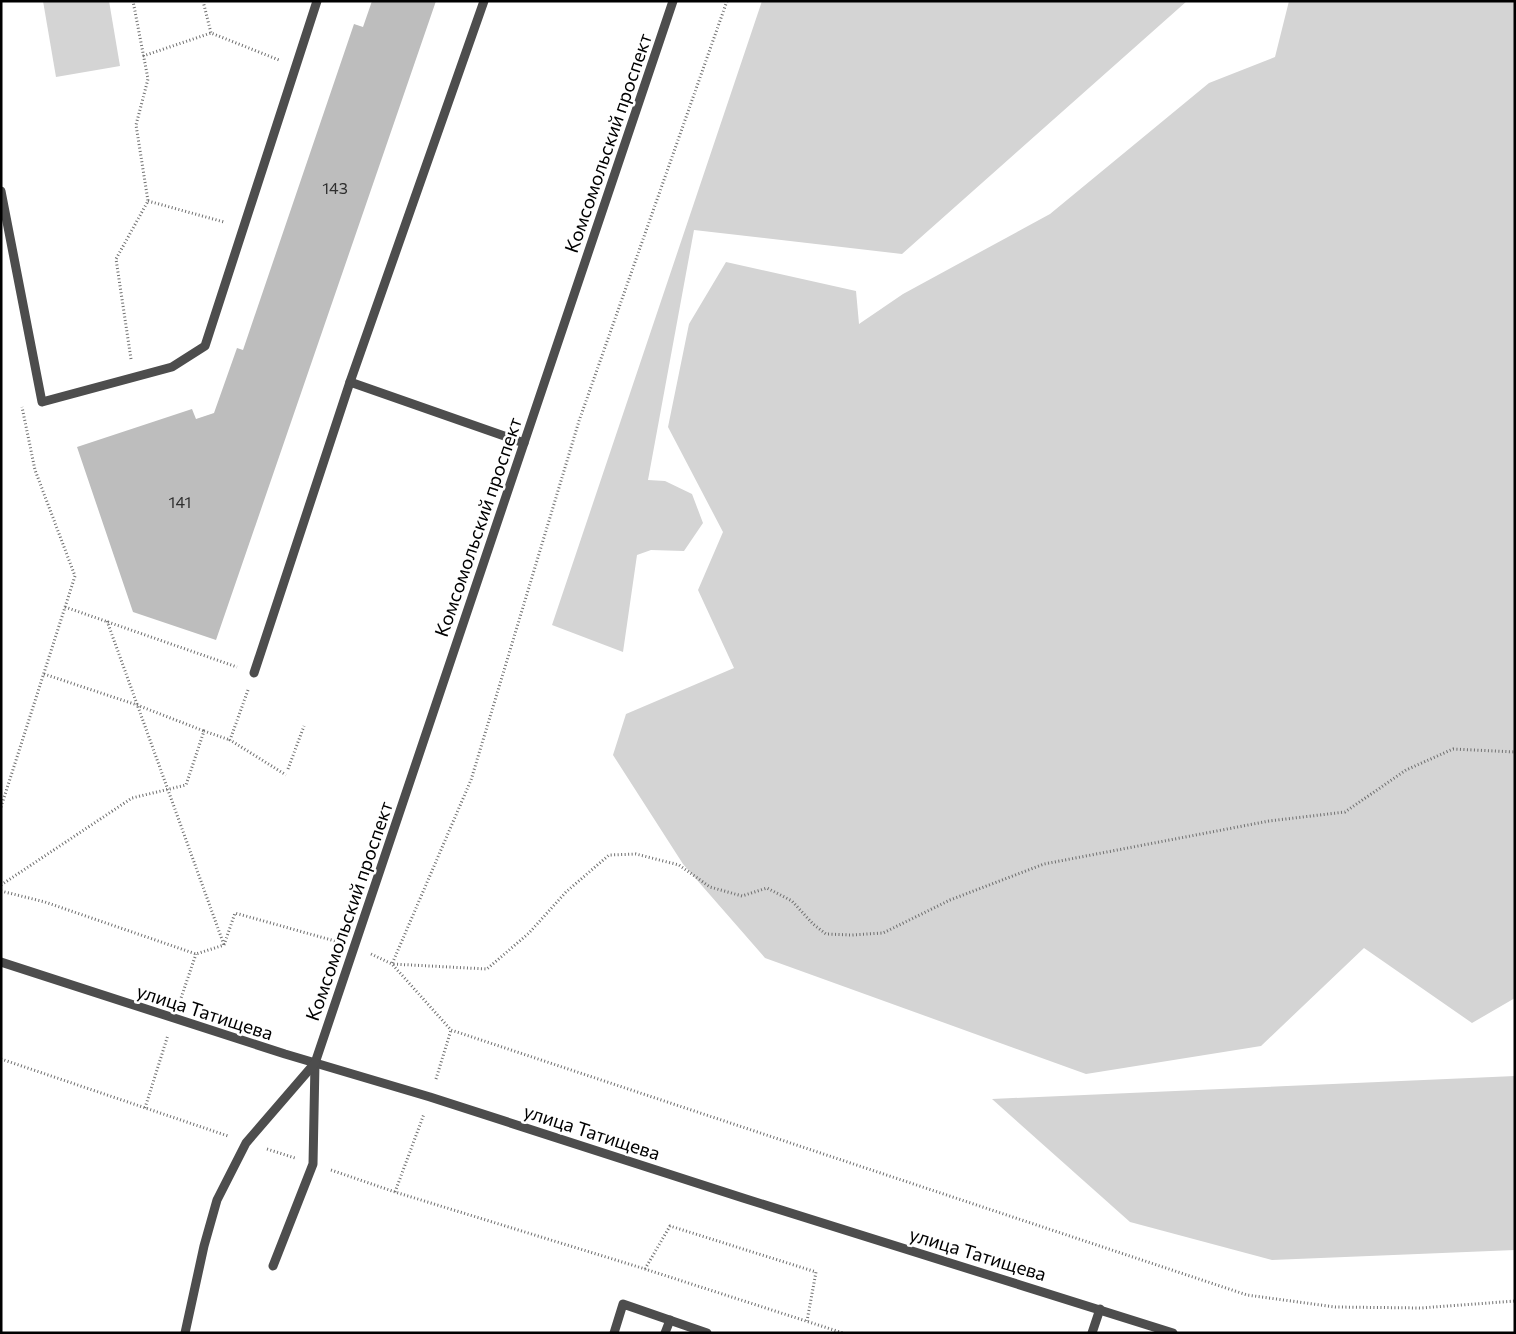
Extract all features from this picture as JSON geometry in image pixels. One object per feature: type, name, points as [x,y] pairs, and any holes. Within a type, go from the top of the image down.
[{"type":"street","points":[[1,191],[42,402],[172,367],[205,346],[317,1]]},
{"type":"street","points":[[254,673],[350,382],[484,1]]},
{"type":"street","name":"Комсомольский проспект","points":[[315,1064],[673,1]]},
{"type":"street","points":[[350,382],[524,444]]},
{"type":"street","name":"улица Татищева","points":[[1,962],[315,1064],[430,1097],[1173,1333]]},
{"type":"street","points":[[185,1333],[204,1246],[217,1200],[246,1142],[315,1064]]},
{"type":"street","points":[[273,1266],[313,1164],[315,1064]]},
{"type":"street","points":[[614,1333],[623,1304],[707,1333]]},
{"type":"street","points":[[1092,1333],[1100,1309]]},
{"type":"street","points":[[665,1333],[670,1320]]},
{"type":"path","points":[[133,1],[148,79],[136,125],[148,201],[116,259],[134,377]]},
{"type":"path","points":[[203,1],[210,32]]},
{"type":"path","points":[[392,964],[471,780],[579,421],[727,1]]},
{"type":"path","points":[[143,56],[210,32],[296,66]]},
{"type":"path","points":[[148,201],[244,227]]},
{"type":"path","points":[[1,807],[75,576],[35,470],[21,407],[42,402]]},
{"type":"path","points":[[65,607],[254,673],[230,740]]},
{"type":"path","points":[[107,621],[224,945]]},
{"type":"path","points":[[44,674],[137,705],[230,740],[286,775]]},
{"type":"path","points":[[288,769],[304,726]]},
{"type":"path","points":[[1,885],[132,798],[167,788],[186,785],[204,731]]},
{"type":"path","points":[[224,945],[235,913],[354,947],[392,964],[487,969],[529,933],[566,892],[609,855],[636,854],[679,865],[710,887],[742,896],[767,888],[792,900],[813,924],[826,934],[883,933],[950,900],[1044,864],[1269,821],[1345,812],[1406,770],[1453,749],[1515,752]]},
{"type":"path","points":[[1,891],[45,902],[196,954],[224,945]]},
{"type":"path","points":[[392,964],[451,1030],[1247,1295],[1335,1308],[1421,1308],[1515,1301]]},
{"type":"path","points":[[1,1059],[395,1192],[645,1269],[843,1333]]},
{"type":"path","points":[[645,1269],[670,1226],[816,1272],[807,1321]]},
{"type":"shaded area","points":[[43,1],[109,1],[120,66],[56,77]]},
{"type":"shaded area","points":[[762,1],[1187,1],[902,254],[694,230],[648,480],[665,481],[692,494],[703,523],[684,551],[651,550],[637,555],[623,652],[552,625]]},
{"type":"shaded area","points":[[1289,1],[1515,1],[1515,998],[1472,1023],[1364,948],[1261,1046],[1086,1074],[765,958],[683,864],[613,755],[626,714],[734,668],[698,590],[723,532],[668,427],[689,324],[726,262],[856,291],[859,324],[903,294],[1050,214],[1209,83],[1275,57]]},
{"type":"shaded area","points":[[1515,1076],[1515,1250],[1272,1260],[1130,1222],[992,1099]]},
{"type":"building","points":[[372,1],[436,1],[216,640],[133,612],[77,447],[192,409],[196,419],[214,413],[237,348],[243,350],[354,24],[363,27]]}]
